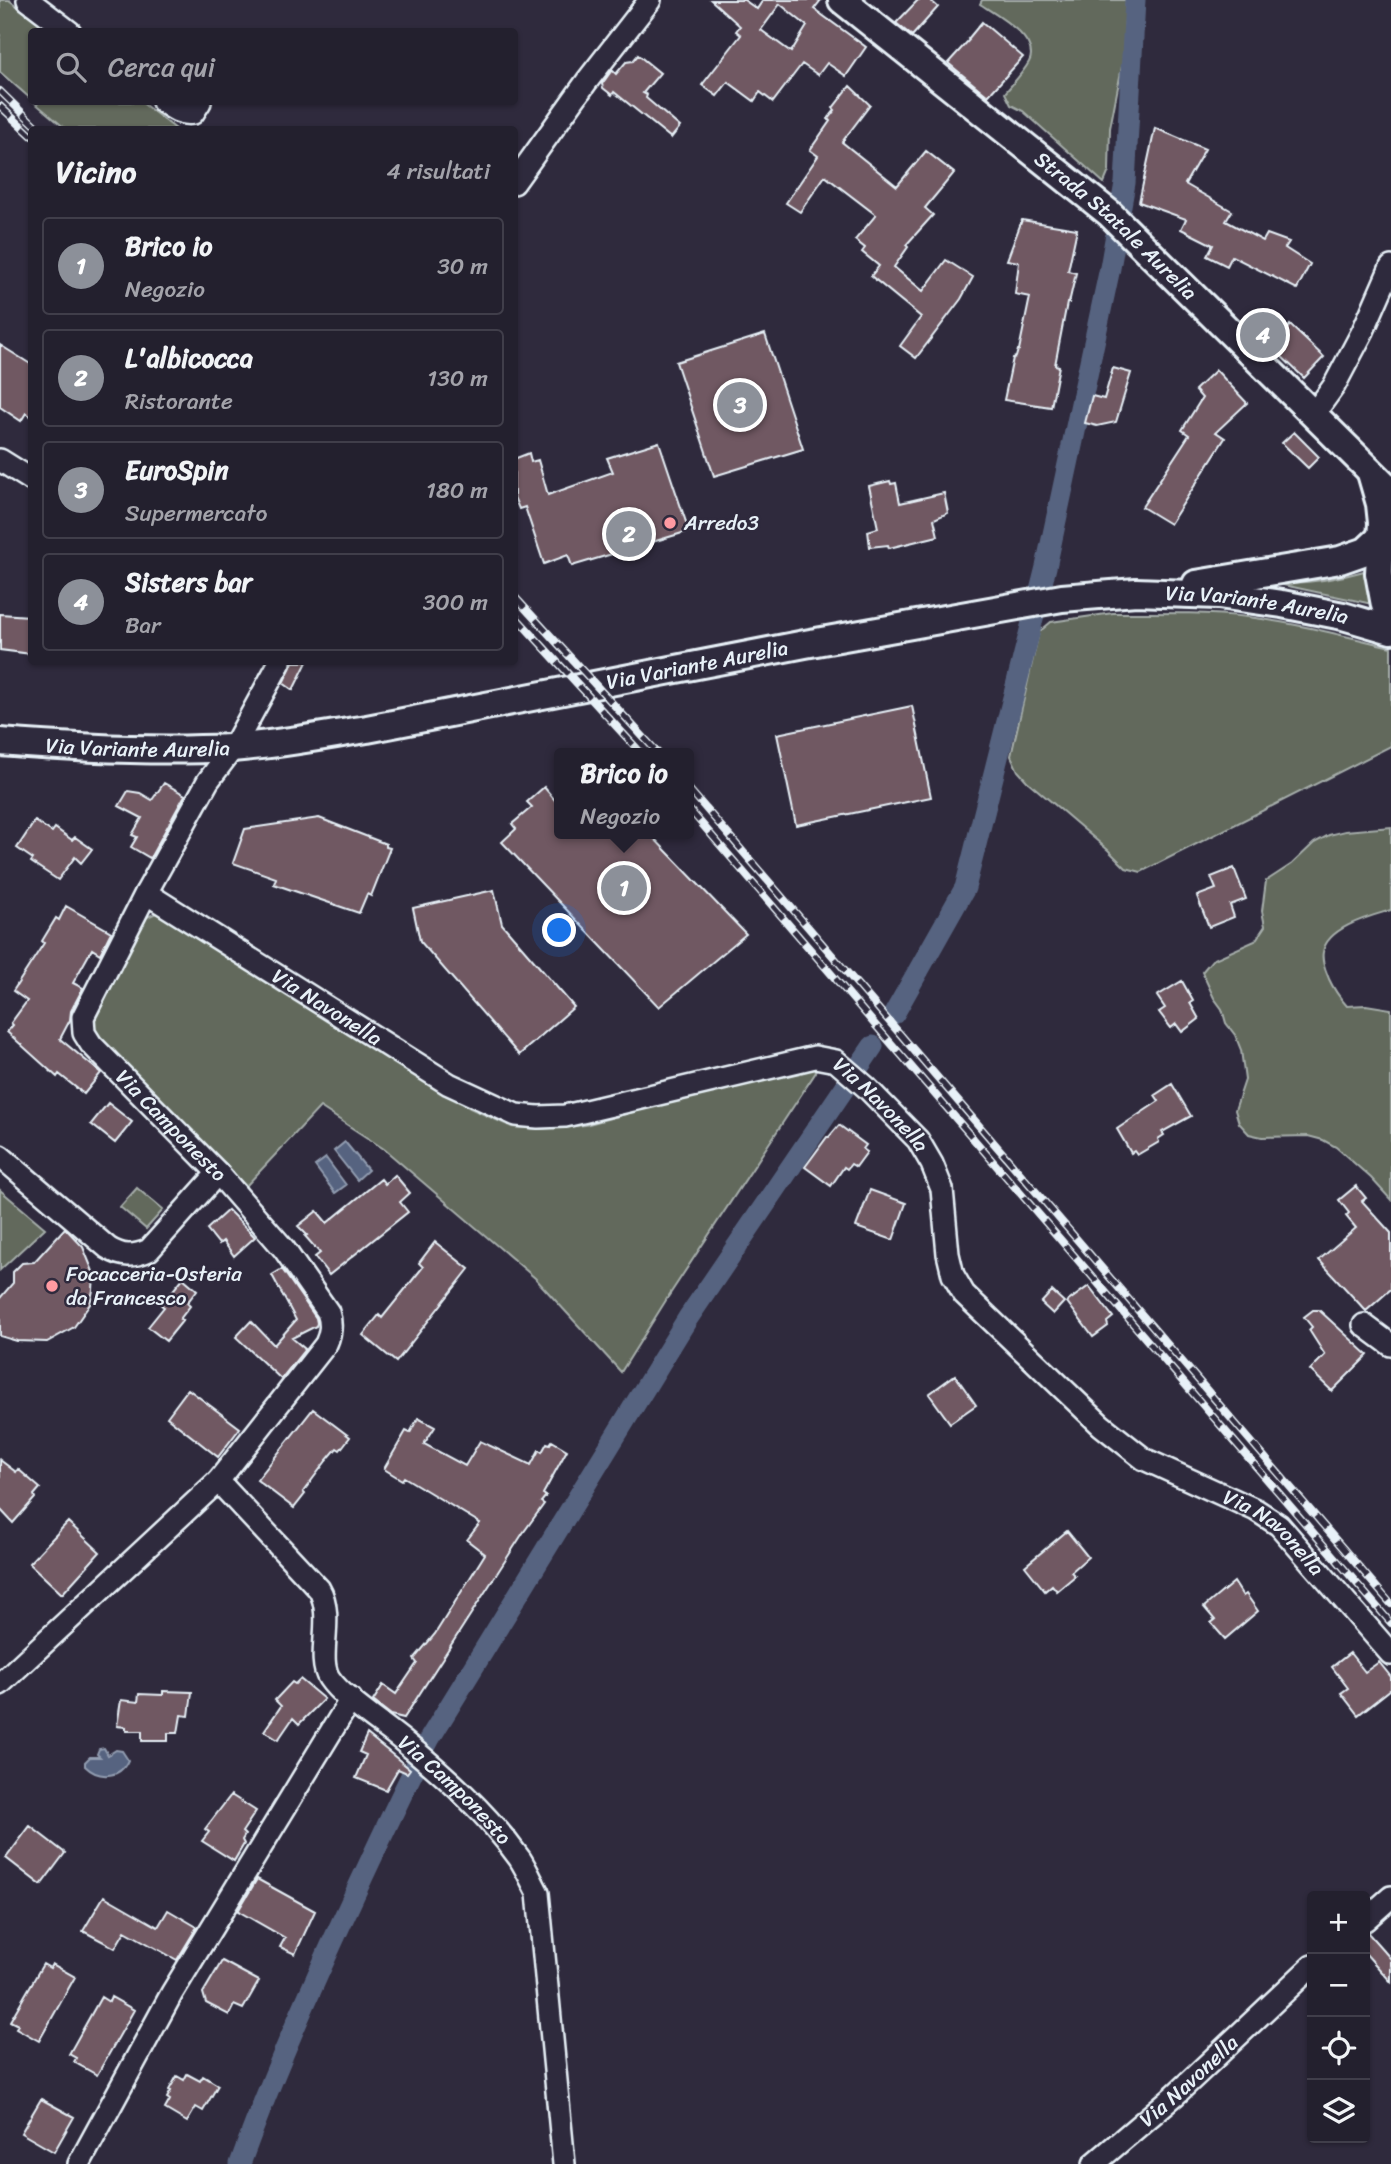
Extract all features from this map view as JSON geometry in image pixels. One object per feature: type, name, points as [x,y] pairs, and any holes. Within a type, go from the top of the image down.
[{"type":"main road","name":"Strada Statale Aurelia","points":[[842,0],[1117,220],[1391,491]]},
{"type":"main road","points":[[1371,472],[1380,503],[1379,573],[1391,621]]},
{"type":"main road","points":[[1138,592],[1340,560],[1366,551],[1381,537]]},
{"type":"main road","name":"Via Variante Aurelia","points":[[0,742],[96,750],[233,748],[368,729],[1062,598],[1138,592],[1218,595],[1343,616],[1391,630]]},
{"type":"street","points":[[29,0],[65,28]]},
{"type":"street","points":[[518,177],[587,81],[650,0]]},
{"type":"street","points":[[167,105],[185,114],[193,113],[198,105]]},
{"type":"street","points":[[1313,415],[1335,386],[1391,267]]},
{"type":"street","points":[[0,460],[28,478]]},
{"type":"street","name":"Via Camponesto","points":[[0,1684],[218,1481],[326,1344],[330,1335],[331,1320],[328,1312],[284,1249],[218,1174],[91,1044],[84,1033],[83,1017],[146,893],[208,782],[233,748],[278,665]]},
{"type":"street","name":"Via Navonella","points":[[146,893],[449,1084],[516,1115],[538,1118],[565,1116],[815,1057],[836,1062],[866,1087],[919,1140],[942,1189],[948,1254],[953,1275],[964,1294],[1101,1425],[1144,1459],[1256,1510],[1279,1525],[1391,1654]]},
{"type":"street","points":[[0,1156],[108,1248],[117,1254],[128,1256],[149,1250],[218,1174]]},
{"type":"street","points":[[1364,1325],[1391,1345]]},
{"type":"street","name":"Via Camponesto","points":[[218,1481],[324,1598],[327,1675],[351,1699],[406,1743],[483,1812],[521,1861],[538,1893],[564,2164]]},
{"type":"street","points":[[79,2164],[172,1993],[351,1699]]},
{"type":"street","points":[[1370,1916],[1391,1897]]},
{"type":"street","name":"Via Navonella","points":[[1094,2164],[1175,2095],[1307,1971]]},
{"type":"green space","points":[[0,0],[9,0],[46,28],[28,28],[28,96],[0,72]]},
{"type":"green space","points":[[982,0],[1126,0],[1123,61],[1110,128],[1109,171],[1104,183],[1023,111],[1011,105],[1005,93],[1029,62],[1029,45],[1015,28],[980,4]]},
{"type":"green space","points":[[38,105],[145,105],[172,126],[62,126]]},
{"type":"green space","points":[[1364,571],[1368,573],[1372,604],[1274,583],[1319,581]]},
{"type":"green space","points":[[1113,613],[1248,617],[1302,626],[1391,647],[1391,746],[1141,872],[1126,868],[1027,781],[1018,771],[1011,756],[1039,632],[1051,622]]},
{"type":"green space","points":[[1391,827],[1391,910],[1341,929],[1326,943],[1323,955],[1331,983],[1347,1006],[1366,1005],[1391,1009],[1391,1200],[1336,1147],[1323,1140],[1308,1136],[1262,1137],[1249,1134],[1239,1123],[1235,1110],[1245,1080],[1241,1050],[1202,972],[1212,960],[1255,941],[1265,926],[1262,911],[1266,881],[1292,864],[1314,843],[1345,831]]},
{"type":"green space","points":[[156,913],[166,914],[470,1108],[512,1127],[540,1129],[585,1125],[815,1068],[816,1072],[621,1372],[535,1278],[384,1149],[320,1107],[246,1186],[96,1034],[94,1023],[98,1007],[143,919]]},
{"type":"green space","points":[[137,1188],[163,1210],[146,1229],[120,1207]]},
{"type":"green space","points":[[0,1190],[45,1228],[0,1270]]},
{"type":"water","points":[[345,1142],[368,1170],[357,1180],[334,1151]]},
{"type":"water","points":[[326,1158],[346,1185],[335,1193],[315,1166]]},
{"type":"water","points":[[104,1748],[108,1755],[116,1750],[122,1751],[128,1760],[120,1771],[102,1775],[85,1766],[90,1757],[100,1757],[97,1754],[99,1749]]},
{"type":"building","points":[[711,0],[744,0],[757,9],[763,0],[821,0],[814,9],[866,47],[846,76],[827,63],[818,75],[802,64],[773,102],[760,92],[754,101],[728,82],[717,96],[702,85],[741,35],[736,31],[740,26]],"holes":[[[780,4],[807,26],[791,52],[761,30]]]},
{"type":"building","points":[[918,0],[930,0],[938,7],[912,36],[896,23]]},
{"type":"building","points":[[982,22],[1023,57],[988,96],[948,63]]},
{"type":"building","points":[[638,55],[660,73],[643,93],[680,127],[671,138],[614,92],[612,95],[603,88],[602,84],[612,70],[616,74],[626,62],[633,61]]},
{"type":"building","points":[[850,86],[870,105],[842,142],[897,186],[926,151],[954,173],[925,208],[933,215],[906,245],[908,247],[894,267],[923,291],[946,260],[973,277],[961,299],[916,358],[900,346],[921,317],[871,276],[879,266],[862,252],[865,248],[855,240],[876,215],[825,176],[800,212],[786,203],[818,156],[810,150],[830,121],[828,119],[835,110],[833,108]]},
{"type":"building","points":[[1155,128],[1205,149],[1185,184],[1232,211],[1226,221],[1263,241],[1267,234],[1289,242],[1285,248],[1310,264],[1297,289],[1232,256],[1227,266],[1207,256],[1213,245],[1181,229],[1186,219],[1139,202]]},
{"type":"building","points":[[1022,220],[1077,229],[1068,271],[1076,273],[1055,365],[1059,366],[1051,407],[1004,400],[1013,358],[1019,350],[1030,297],[1015,294],[1019,262],[1007,260]]},
{"type":"building","points":[[1267,314],[1285,331],[1290,325],[1324,357],[1304,378],[1253,329]]},
{"type":"building","points":[[765,334],[803,449],[714,476],[676,362]]},
{"type":"building","points":[[0,345],[28,362],[28,414],[26,413],[21,421],[0,407]]},
{"type":"building","points":[[1113,368],[1131,373],[1116,422],[1097,426],[1085,423],[1092,396],[1104,399]]},
{"type":"building","points":[[1216,370],[1247,403],[1216,432],[1225,438],[1170,524],[1142,507],[1189,435],[1182,430],[1202,398],[1195,390]]},
{"type":"building","points":[[1294,432],[1319,457],[1308,468],[1282,443]]},
{"type":"building","points":[[659,442],[689,531],[572,566],[568,555],[544,564],[525,507],[519,509],[518,507],[518,457],[529,453],[531,462],[538,460],[548,495],[613,472],[607,458]]},
{"type":"building","points":[[890,481],[891,484],[896,483],[900,503],[944,493],[948,513],[934,519],[938,536],[889,548],[888,545],[870,547],[868,531],[878,528],[869,486]]},
{"type":"building","points":[[0,614],[28,616],[28,654],[0,650]]},
{"type":"building","points":[[292,665],[306,665],[293,690],[283,683]]},
{"type":"building","points":[[912,706],[931,797],[796,825],[777,734]]},
{"type":"building","points":[[164,783],[185,795],[150,858],[131,847],[137,837],[132,835],[142,818],[119,806],[128,791],[140,793],[152,800]]},
{"type":"building","points":[[544,787],[554,799],[554,839],[655,839],[746,934],[659,1007],[502,842],[516,829],[512,824],[532,807],[527,802]]},
{"type":"building","points":[[319,818],[386,844],[386,847],[390,848],[371,896],[367,894],[359,913],[274,884],[276,878],[233,863],[245,829]]},
{"type":"building","points":[[35,821],[52,832],[55,828],[72,840],[75,837],[92,849],[81,863],[75,857],[58,880],[31,862],[33,859],[17,848]]},
{"type":"building","points":[[1234,868],[1246,899],[1230,905],[1234,917],[1209,927],[1197,896],[1216,889],[1211,877]]},
{"type":"building","points":[[494,890],[502,924],[574,1007],[519,1055],[420,941],[413,908]]},
{"type":"building","points":[[66,906],[111,932],[100,954],[92,949],[73,983],[83,988],[60,1039],[101,1073],[84,1094],[59,1074],[57,1077],[7,1032],[27,1001],[13,991],[44,943],[42,941],[56,918],[59,920]]},
{"type":"building","points":[[1182,981],[1199,1019],[1182,1032],[1176,1024],[1171,1028],[1159,1012],[1165,1008],[1157,996]]},
{"type":"building","points":[[1172,1084],[1191,1116],[1162,1132],[1164,1135],[1158,1139],[1159,1142],[1137,1155],[1134,1151],[1131,1153],[1117,1129],[1159,1101],[1155,1095]]},
{"type":"building","points":[[108,1103],[132,1122],[115,1143],[91,1124]]},
{"type":"building","points":[[839,1125],[866,1145],[863,1149],[867,1152],[856,1167],[851,1164],[847,1169],[844,1167],[831,1186],[805,1167]]},
{"type":"building","points":[[395,1175],[410,1193],[400,1202],[408,1212],[329,1275],[315,1257],[320,1253],[298,1226],[317,1211],[327,1223],[381,1179],[385,1184]]},
{"type":"building","points":[[1356,1186],[1366,1198],[1362,1201],[1391,1233],[1391,1289],[1366,1311],[1319,1260],[1356,1228],[1346,1216],[1349,1213],[1339,1200]]},
{"type":"building","points":[[870,1190],[906,1203],[893,1240],[856,1227]]},
{"type":"building","points":[[228,1210],[255,1237],[234,1256],[223,1241],[219,1244],[207,1229]]},
{"type":"building","name":"Focacceria-Osteria da Francesco","points":[[65,1228],[83,1247],[94,1274],[90,1304],[74,1327],[47,1342],[17,1341],[0,1336],[0,1298],[13,1283],[13,1272],[22,1263],[34,1262]]},
{"type":"building","points":[[435,1242],[469,1269],[396,1362],[363,1335],[379,1315],[382,1318],[423,1267],[419,1263]]},
{"type":"building","points":[[282,1269],[317,1323],[292,1338],[305,1349],[281,1379],[236,1337],[251,1321],[274,1345],[296,1320],[272,1275]]},
{"type":"building","points":[[183,1278],[197,1290],[187,1303],[190,1306],[180,1319],[183,1320],[166,1341],[148,1327],[164,1307],[161,1305]]},
{"type":"building","points":[[1089,1286],[1113,1317],[1107,1322],[1108,1326],[1093,1337],[1067,1302]]},
{"type":"building","points":[[1052,1291],[1064,1302],[1053,1314],[1041,1303]]},
{"type":"building","points":[[1313,1310],[1319,1310],[1368,1355],[1332,1391],[1310,1370],[1325,1355],[1309,1330],[1312,1327],[1304,1317]]},
{"type":"building","points":[[955,1375],[976,1405],[950,1423],[929,1394]]},
{"type":"building","points":[[188,1389],[240,1428],[218,1457],[167,1417]]},
{"type":"building","points":[[313,1409],[350,1437],[340,1450],[337,1448],[326,1461],[294,1508],[257,1480]]},
{"type":"building","points":[[418,1418],[435,1427],[424,1444],[465,1466],[480,1441],[531,1465],[539,1450],[542,1452],[547,1443],[552,1441],[567,1450],[543,1494],[546,1496],[541,1502],[544,1504],[404,1718],[391,1715],[373,1701],[383,1685],[396,1694],[417,1663],[414,1659],[435,1634],[485,1554],[467,1540],[480,1523],[404,1477],[402,1480],[384,1469],[406,1431],[410,1433]]},
{"type":"building","points":[[0,1460],[16,1472],[18,1469],[40,1488],[34,1495],[35,1498],[13,1523],[0,1509]]},
{"type":"building","points":[[68,1522],[100,1552],[62,1594],[29,1563]]},
{"type":"building","points":[[1067,1531],[1088,1557],[1071,1572],[1075,1576],[1057,1591],[1052,1585],[1045,1591],[1025,1566]]},
{"type":"building","points":[[1234,1582],[1258,1611],[1225,1639],[1211,1623],[1215,1620],[1204,1607]]},
{"type":"building","points":[[1350,1653],[1365,1672],[1379,1662],[1391,1677],[1391,1689],[1358,1715],[1341,1693],[1348,1688],[1332,1667]]},
{"type":"building","points":[[300,1679],[324,1699],[299,1724],[293,1718],[278,1740],[264,1731],[281,1706],[275,1700],[292,1682],[295,1684]]},
{"type":"building","points":[[163,1691],[192,1692],[189,1716],[181,1715],[178,1733],[168,1733],[168,1741],[142,1741],[142,1731],[126,1731],[126,1727],[117,1726],[121,1700],[138,1702],[139,1694],[163,1695]]},
{"type":"building","points":[[367,1734],[410,1769],[407,1773],[398,1769],[386,1790],[356,1778],[366,1755],[359,1752]]},
{"type":"building","points":[[231,1795],[256,1811],[242,1832],[245,1835],[242,1840],[244,1844],[234,1861],[202,1841],[209,1832],[205,1829]]},
{"type":"building","points":[[30,1826],[65,1853],[41,1885],[6,1858]]},
{"type":"building","points":[[257,1879],[315,1911],[295,1954],[280,1947],[285,1938],[238,1911]]},
{"type":"building","points":[[104,1896],[158,1927],[168,1910],[197,1927],[177,1960],[125,1931],[115,1948],[83,1931]]},
{"type":"building","points":[[1370,1935],[1391,1959],[1391,1982],[1370,1959]]},
{"type":"building","points":[[222,1961],[259,1981],[243,2009],[234,2005],[229,2015],[206,2003],[203,1993]]},
{"type":"building","points":[[43,1964],[50,1968],[52,1964],[75,1977],[39,2041],[16,2028],[18,2025],[10,2021]]},
{"type":"building","points":[[101,1997],[109,2002],[111,1997],[134,2010],[97,2075],[74,2062],[76,2058],[69,2054]]},
{"type":"building","points":[[187,2074],[200,2081],[203,2076],[218,2085],[203,2111],[196,2107],[187,2122],[165,2109],[170,2100],[167,2098],[171,2091],[169,2090],[177,2076],[184,2080]]},
{"type":"building","points":[[41,2099],[74,2117],[54,2152],[21,2133]]},
{"type":"waterway","points":[[894,1014],[965,888],[1046,567],[1110,268],[1125,183],[1135,0]]},
{"type":"waterway","points":[[240,2164],[307,1999],[430,1738],[688,1318],[873,1046]]},
{"type":"railway","points":[[0,91],[36,126]]},
{"type":"railway","points":[[0,106],[28,132]]},
{"type":"railway","points":[[518,600],[653,748]]},
{"type":"railway","points":[[518,619],[636,748]]},
{"type":"railway","points":[[694,795],[1391,1604]]},
{"type":"railway","points":[[694,815],[1391,1623]]},
{"type":"place","name":"Sisters bar","points":[[1263,335]]},
{"type":"place","name":"EuroSpin","points":[[740,405]]},
{"type":"place","name":"Arredo3","points":[[670,523]]},
{"type":"place","name":"L'albicocca","points":[[629,534]]},
{"type":"place","name":"Brico io","points":[[624,888]]},
{"type":"place","name":"Focacceria-Osteria da Francesco","points":[[52,1286]]}]
